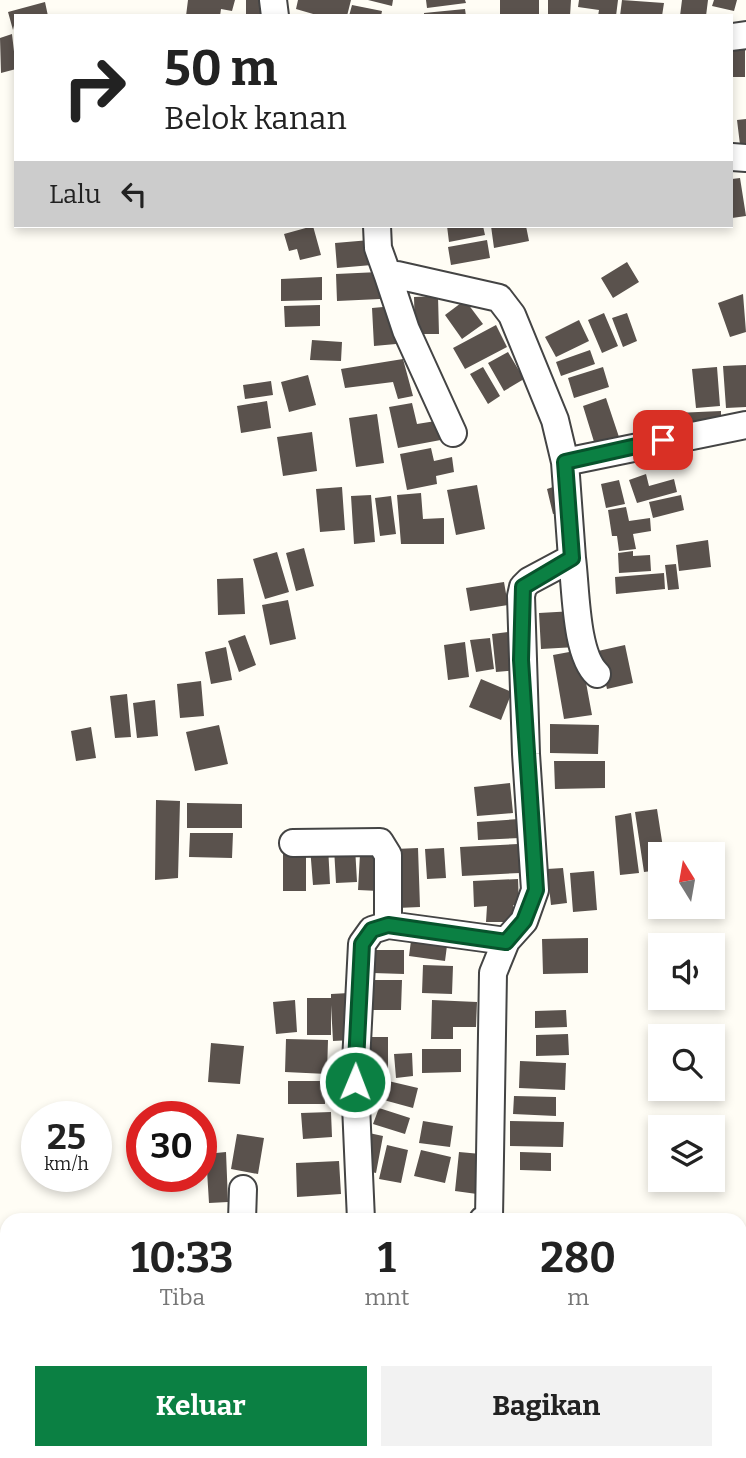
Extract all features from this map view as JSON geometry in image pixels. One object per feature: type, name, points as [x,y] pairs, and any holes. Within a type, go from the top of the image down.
[{"type":"street","points":[[377,228],[379,248],[406,330],[453,433]]},
{"type":"street","points":[[388,276],[397,275],[499,298],[512,315],[555,420],[565,462],[572,558],[585,654],[597,674]]},
{"type":"street","points":[[565,462],[746,425]]},
{"type":"street","points":[[488,1213],[493,973],[506,942],[524,921],[536,890],[525,740],[521,596],[529,581],[572,558]]},
{"type":"street","points":[[293,843],[340,841],[380,842],[384,845],[388,855],[388,925]]},
{"type":"street","points":[[361,1213],[355,1082],[362,944],[372,930],[388,925],[506,942]]},
{"type":"street","points":[[242,1213],[243,1189]]},
{"type":"building","points":[[188,0],[235,0],[232,11],[221,9],[220,14],[186,14]]},
{"type":"building","points":[[246,0],[266,0],[266,14],[246,14]]},
{"type":"building","points":[[298,0],[351,0],[348,14],[313,14],[296,9]]},
{"type":"building","points":[[368,0],[393,0],[392,6]]},
{"type":"building","points":[[426,0],[465,0],[466,3],[427,8]]},
{"type":"building","points":[[500,0],[539,0],[539,14],[500,14]]},
{"type":"building","points":[[548,0],[571,0],[570,14],[548,14]]},
{"type":"building","points":[[579,0],[618,0],[616,14],[598,14],[599,10],[578,7]]},
{"type":"building","points":[[622,0],[664,3],[662,14],[620,14]]},
{"type":"building","points":[[682,0],[708,0],[706,14],[680,14]]},
{"type":"building","points":[[714,0],[737,0],[734,11],[712,6]]},
{"type":"building","points":[[45,2],[48,14],[14,14],[13,30],[8,12]]},
{"type":"building","points":[[352,5],[382,11],[381,14],[350,14]]},
{"type":"building","points":[[465,9],[466,14],[424,14]]},
{"type":"building","points":[[12,34],[14,52],[14,70],[1,73],[0,38]]},
{"type":"building","points":[[745,47],[745,77],[733,77],[733,48]]},
{"type":"building","points":[[746,119],[746,152],[741,153],[737,120]]},
{"type":"building","points":[[740,178],[746,216],[733,218],[733,179]]},
{"type":"building","points":[[314,228],[321,255],[300,260],[297,249],[289,251],[284,234]]},
{"type":"building","points":[[447,228],[483,228],[485,235],[449,242]]},
{"type":"building","points":[[491,228],[526,228],[529,241],[494,248]]},
{"type":"building","points":[[370,240],[372,265],[337,268],[335,243]]},
{"type":"building","points":[[487,240],[490,258],[451,265],[448,247]]},
{"type":"building","points":[[627,262],[639,282],[613,298],[601,278]]},
{"type":"building","points":[[379,272],[380,299],[337,301],[336,274]]},
{"type":"building","points":[[322,277],[322,300],[281,301],[281,279]]},
{"type":"building","points":[[743,294],[746,332],[730,337],[718,303]]},
{"type":"building","points":[[438,296],[439,334],[415,334],[414,297]]},
{"type":"building","points":[[465,300],[483,324],[462,339],[445,315]]},
{"type":"building","points":[[320,305],[320,326],[285,327],[284,306]]},
{"type":"building","points":[[394,306],[396,344],[374,346],[372,308]]},
{"type":"building","points":[[604,313],[618,346],[602,353],[588,320]]},
{"type":"building","points":[[627,313],[637,341],[623,347],[612,318]]},
{"type":"building","points":[[579,320],[589,341],[556,357],[545,337]]},
{"type":"building","points":[[496,325],[507,347],[465,369],[453,348]]},
{"type":"building","points":[[312,340],[342,342],[341,361],[310,360]]},
{"type":"building","points":[[590,350],[595,364],[561,376],[556,362]]},
{"type":"building","points":[[508,352],[524,379],[504,391],[488,363]]},
{"type":"building","points":[[403,359],[413,396],[398,399],[393,382],[345,388],[341,369]]},
{"type":"building","points":[[746,365],[746,407],[726,408],[723,366]]},
{"type":"building","points":[[483,367],[500,396],[488,404],[470,374]]},
{"type":"building","points":[[603,367],[609,387],[574,398],[568,378]]},
{"type":"building","points":[[717,367],[720,406],[696,408],[692,369]]},
{"type":"building","points":[[308,375],[316,405],[289,412],[281,382]]},
{"type":"building","points":[[271,381],[273,395],[245,399],[243,385]]},
{"type":"building","points":[[606,398],[619,437],[595,445],[583,406]]},
{"type":"building","points":[[267,401],[271,428],[241,433],[237,406]]},
{"type":"building","points":[[412,403],[417,424],[442,420],[446,439],[398,448],[389,407]]},
{"type":"building","points":[[721,411],[721,426],[677,429],[676,413]]},
{"type":"building","points":[[377,414],[384,463],[356,467],[349,418]]},
{"type":"building","points":[[312,432],[317,471],[283,476],[277,437]]},
{"type":"building","points":[[431,448],[434,461],[452,457],[454,472],[436,476],[437,484],[407,490],[400,454]]},
{"type":"building","points":[[646,474],[649,486],[674,479],[677,492],[637,503],[629,480]]},
{"type":"building","points":[[619,480],[625,504],[606,508],[601,484]]},
{"type":"building","points":[[477,485],[485,529],[456,535],[447,490]]},
{"type":"building","points":[[556,486],[564,512],[553,514],[547,489]]},
{"type":"building","points":[[342,487],[345,530],[320,532],[316,489]]},
{"type":"building","points":[[421,493],[423,519],[444,518],[444,544],[401,544],[397,495]]},
{"type":"building","points":[[371,495],[375,542],[354,544],[351,496]]},
{"type":"building","points":[[681,495],[684,510],[653,518],[649,502]]},
{"type":"building","points":[[391,496],[396,534],[380,536],[375,498]]},
{"type":"building","points":[[626,507],[629,521],[650,518],[651,531],[633,534],[636,549],[619,551],[617,536],[612,536],[608,510]]},
{"type":"building","points":[[708,540],[711,567],[679,571],[676,545]]},
{"type":"building","points":[[304,548],[314,586],[296,591],[286,553]]},
{"type":"building","points":[[633,551],[633,556],[650,555],[651,571],[619,573],[618,553]]},
{"type":"building","points":[[277,552],[289,592],[265,599],[253,559]]},
{"type":"building","points":[[676,564],[679,589],[668,590],[665,565]]},
{"type":"building","points":[[664,573],[665,589],[616,594],[615,577]]},
{"type":"building","points":[[243,578],[245,614],[218,615],[217,579]]},
{"type":"building","points":[[504,582],[508,605],[470,611],[466,588]]},
{"type":"building","points":[[288,600],[296,639],[270,645],[262,605]]},
{"type":"building","points":[[574,611],[576,647],[541,649],[539,613]]},
{"type":"building","points":[[515,631],[519,670],[496,672],[492,634]]},
{"type":"building","points":[[245,635],[256,665],[239,672],[228,641]]},
{"type":"building","points":[[490,638],[494,669],[476,672],[470,640]]},
{"type":"building","points":[[465,642],[469,677],[448,680],[444,645]]},
{"type":"building","points":[[625,645],[633,683],[607,689],[598,651]]},
{"type":"building","points":[[226,647],[232,680],[211,684],[205,652]]},
{"type":"building","points":[[580,650],[592,715],[564,719],[553,655]]},
{"type":"building","points":[[481,679],[512,692],[501,720],[469,707]]},
{"type":"building","points":[[201,681],[204,716],[180,718],[177,684]]},
{"type":"building","points":[[127,694],[131,737],[115,738],[110,696]]},
{"type":"building","points":[[155,700],[158,736],[137,738],[133,703]]},
{"type":"building","points":[[550,724],[599,725],[598,754],[550,753]]},
{"type":"building","points":[[219,725],[228,764],[195,771],[186,732]]},
{"type":"building","points":[[91,727],[96,758],[76,761],[71,731]]},
{"type":"building","points":[[554,761],[605,761],[605,788],[555,789]]},
{"type":"building","points":[[510,783],[513,813],[477,816],[474,787]]},
{"type":"building","points":[[156,800],[180,801],[178,878],[155,880]]},
{"type":"building","points":[[187,803],[242,804],[242,828],[187,828]]},
{"type":"building","points":[[657,809],[662,842],[648,842],[648,872],[644,872],[635,812]]},
{"type":"building","points":[[631,813],[639,873],[620,875],[615,816]]},
{"type":"building","points":[[519,819],[520,838],[478,840],[477,822]]},
{"type":"building","points":[[190,833],[233,833],[232,858],[189,857]]},
{"type":"building","points":[[283,843],[306,843],[306,891],[283,891]]},
{"type":"building","points":[[518,844],[520,873],[462,876],[460,847]]},
{"type":"building","points":[[328,846],[330,884],[313,885],[310,847]]},
{"type":"building","points":[[355,847],[357,882],[336,883],[334,848]]},
{"type":"building","points":[[418,848],[420,907],[397,908],[395,849]]},
{"type":"building","points":[[444,848],[446,878],[427,879],[425,849]]},
{"type":"building","points":[[360,854],[381,856],[379,891],[358,890]]},
{"type":"building","points":[[563,868],[567,903],[551,905],[547,869]]},
{"type":"building","points":[[594,871],[597,910],[573,912],[570,873]]},
{"type":"building","points":[[518,879],[519,905],[513,905],[513,922],[486,922],[487,906],[474,907],[473,881]]},
{"type":"building","points":[[412,933],[448,938],[445,961],[409,956]]},
{"type":"building","points":[[588,938],[588,973],[543,974],[542,939]]},
{"type":"building","points":[[373,950],[404,950],[404,974],[373,973]]},
{"type":"building","points":[[423,965],[453,966],[452,994],[422,993]]},
{"type":"building","points":[[364,980],[402,980],[401,1010],[365,1010]]},
{"type":"building","points":[[349,993],[352,1040],[333,1041],[331,1005],[331,1035],[307,1035],[307,998],[331,998],[331,994]]},
{"type":"building","points":[[295,1000],[297,1032],[276,1034],[273,1002]]},
{"type":"building","points":[[432,1000],[477,1002],[476,1027],[453,1027],[453,1039],[431,1039]]},
{"type":"building","points":[[566,1010],[567,1027],[535,1028],[535,1011]]},
{"type":"building","points":[[568,1034],[569,1055],[536,1056],[536,1035]]},
{"type":"building","points":[[368,1037],[388,1037],[388,1075],[368,1075]]},
{"type":"building","points":[[286,1039],[328,1040],[327,1074],[285,1072]]},
{"type":"building","points":[[211,1043],[244,1046],[240,1084],[208,1082]]},
{"type":"building","points":[[422,1049],[461,1049],[461,1072],[422,1073]]},
{"type":"building","points":[[412,1053],[413,1076],[396,1078],[394,1054]]},
{"type":"building","points":[[520,1061],[566,1063],[565,1090],[519,1088]]},
{"type":"building","points":[[384,1080],[418,1088],[413,1108],[380,1099]]},
{"type":"building","points":[[288,1081],[325,1081],[325,1104],[288,1104]]},
{"type":"building","points":[[514,1096],[556,1097],[556,1116],[513,1114]]},
{"type":"building","points":[[379,1108],[410,1118],[405,1134],[373,1124]]},
{"type":"building","points":[[331,1112],[332,1137],[303,1139],[301,1113]]},
{"type":"building","points":[[423,1121],[453,1126],[450,1147],[419,1143]]},
{"type":"building","points":[[510,1121],[564,1122],[563,1147],[510,1146]]},
{"type":"building","points":[[369,1133],[383,1136],[376,1173],[362,1170]]},
{"type":"building","points":[[237,1134],[264,1138],[258,1174],[231,1169]]},
{"type":"building","points":[[387,1145],[408,1150],[401,1183],[379,1179]]},
{"type":"building","points":[[421,1150],[451,1157],[445,1183],[414,1176]]},
{"type":"building","points":[[226,1152],[228,1202],[209,1203],[208,1192],[217,1192],[217,1153]]},
{"type":"building","points":[[459,1152],[481,1154],[477,1194],[455,1191]]},
{"type":"building","points":[[520,1152],[551,1153],[551,1171],[520,1170]]},
{"type":"building","points":[[339,1161],[341,1194],[297,1197],[296,1163]]},
{"type":"route","points":[[355,1082],[357,1006],[362,944],[366,935],[388,925],[506,942],[524,921],[536,890],[521,660],[523,587],[529,581],[572,558],[565,462],[663,440]]}]
